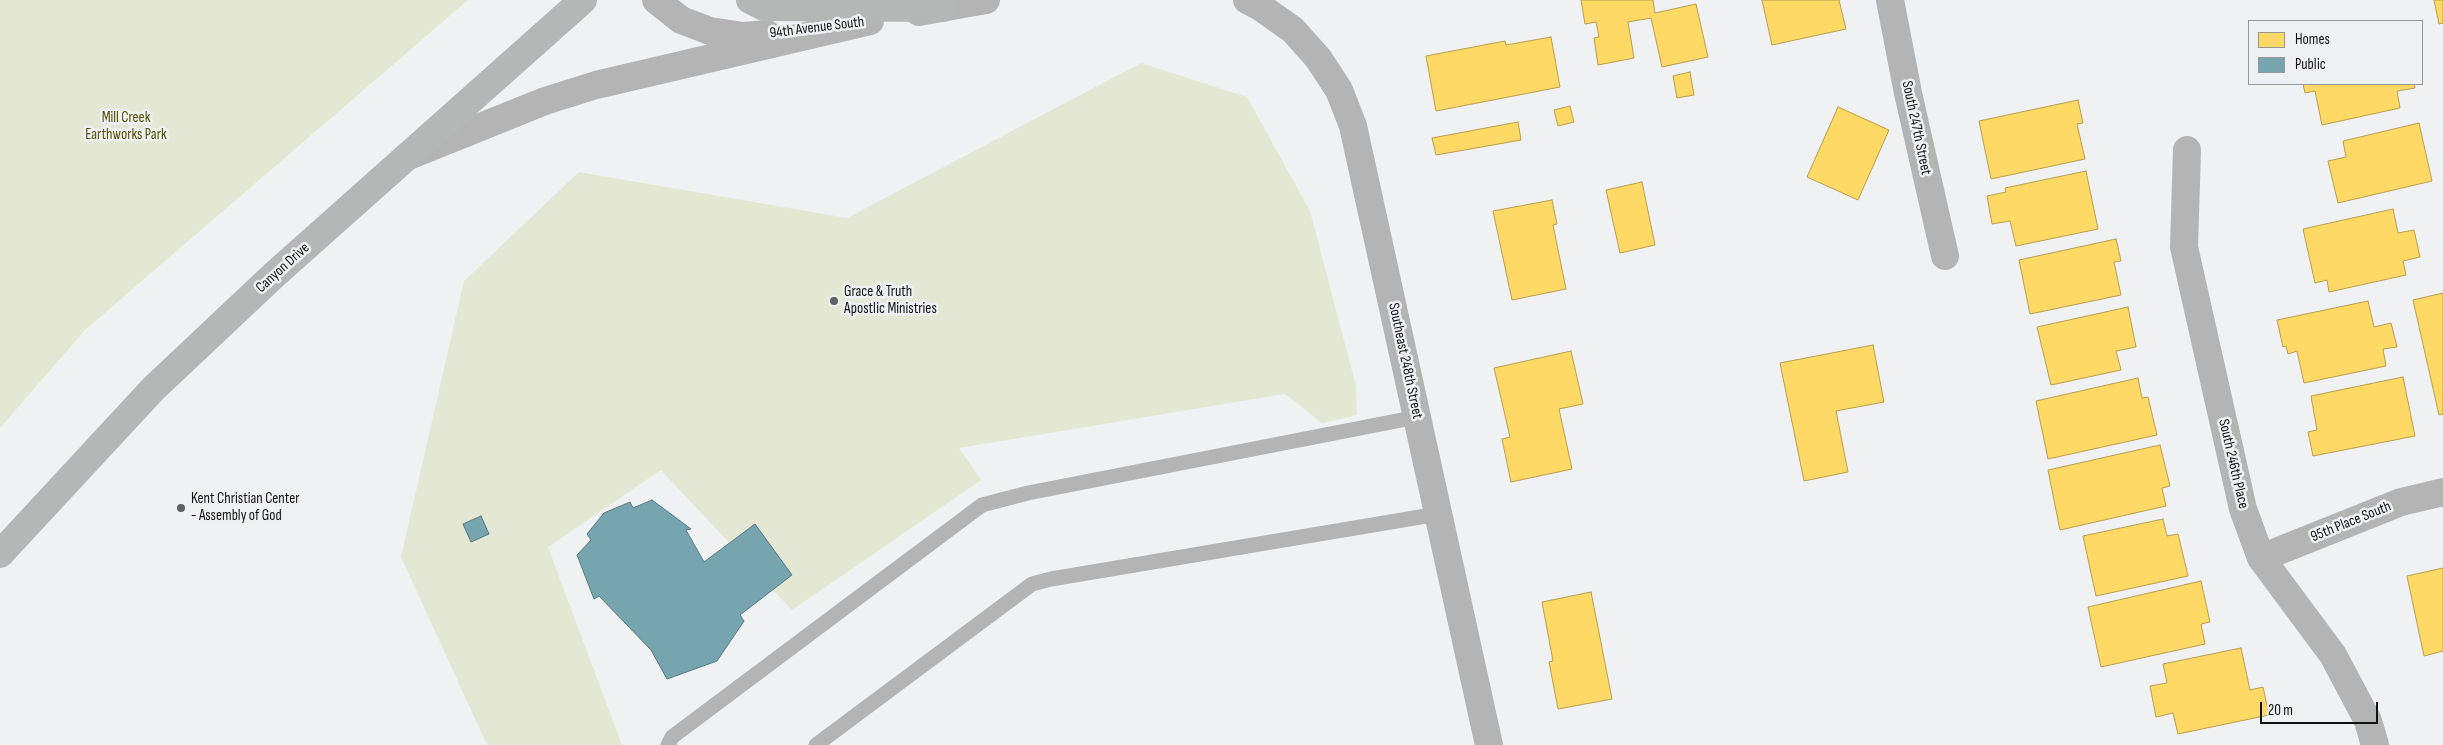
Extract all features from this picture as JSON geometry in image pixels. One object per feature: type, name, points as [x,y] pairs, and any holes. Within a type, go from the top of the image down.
[{"type":"main road","name":"Canyon Drive","points":[[0,554],[152,389],[274,275],[583,0]]},
{"type":"main road","points":[[750,0],[764,7],[943,8]]},
{"type":"street","name":"94th Avenue South","points":[[656,0],[681,20],[710,31],[742,36],[870,21],[986,0]]},
{"type":"street","name":"South 247th Street","points":[[1890,0],[1908,93],[1945,256]]},
{"type":"street","name":"Southeast 248th Street","points":[[1259,3],[1293,30],[1318,58],[1339,90],[1353,126],[1489,745]]},
{"type":"street","points":[[411,155],[545,101],[588,88],[870,21]]},
{"type":"street","name":"South 246th Place","points":[[2187,150],[2184,247],[2242,509],[2261,558],[2333,655],[2368,721],[2375,745]]},
{"type":"street","name":"95th Place South","points":[[2261,558],[2401,502],[2443,492]]},
{"type":"lane","points":[[668,745],[672,737],[982,505],[1028,493],[1417,417]]},
{"type":"lane","points":[[816,745],[1032,584],[1051,579],[1438,514]]},
{"type":"green space","name":"Mill Creek Earthworks Park","points":[[0,0],[468,0],[85,330],[0,428]]},
{"type":"green space","points":[[1141,63],[1247,97],[1310,211],[1356,386],[1357,415],[1322,423],[1285,394],[959,448],[981,480],[792,610],[661,470],[548,547],[622,745],[487,745],[401,557],[464,281],[579,172],[847,218]]},
{"type":"building: Homes","points":[[1581,0],[1653,0],[1655,13],[1696,4],[1708,57],[1662,67],[1651,18],[1628,22],[1634,58],[1598,65],[1594,38],[1599,37],[1596,22],[1585,24]]},
{"type":"building: Homes","points":[[1762,0],[1839,0],[1846,29],[1772,45]]},
{"type":"building: Homes","points":[[2434,0],[2443,0],[2443,23],[2439,24]]},
{"type":"building: Homes","points":[[1551,37],[1560,87],[1436,111],[1426,56],[1505,41],[1506,45]]},
{"type":"building: Homes","points":[[1690,72],[1694,95],[1677,98],[1673,76]]},
{"type":"building: Homes","points":[[2303,85],[2414,85],[2415,88],[2397,91],[2400,108],[2322,125],[2315,91],[2305,93]]},
{"type":"building: Homes","points":[[2078,100],[2083,123],[2077,124],[2085,159],[1991,179],[1979,121]]},
{"type":"building: Homes","points":[[1570,106],[1574,122],[1558,126],[1554,110]]},
{"type":"building: Homes","points":[[1838,107],[1889,130],[1858,200],[1807,177]]},
{"type":"building: Homes","points":[[1518,122],[1521,140],[1436,155],[1432,138]]},
{"type":"building: Homes","points":[[2419,123],[2432,181],[2338,203],[2328,161],[2346,157],[2343,141]]},
{"type":"building: Homes","points":[[2086,171],[2098,229],[2016,246],[2010,221],[1992,224],[1987,196],[2006,192],[2005,188]]},
{"type":"building: Homes","points":[[1642,182],[1655,245],[1620,253],[1606,190]]},
{"type":"building: Homes","points":[[1552,200],[1557,224],[1553,225],[1566,289],[1512,300],[1493,211]]},
{"type":"building: Homes","points":[[2393,209],[2398,233],[2414,230],[2420,257],[2403,261],[2406,275],[2329,292],[2327,280],[2315,283],[2303,229]]},
{"type":"building: Homes","points":[[2116,239],[2121,261],[2114,262],[2121,295],[2030,314],[2019,260]]},
{"type":"building: Homes","points":[[2443,293],[2443,414],[2439,415],[2413,300]]},
{"type":"building: Homes","points":[[2368,301],[2374,327],[2391,323],[2397,347],[2383,349],[2386,366],[2304,383],[2297,351],[2288,354],[2286,346],[2283,347],[2277,320]]},
{"type":"building: Homes","points":[[2128,307],[2136,347],[2116,351],[2121,370],[2051,385],[2037,327]]},
{"type":"building: Homes","points":[[1873,345],[1884,402],[1836,411],[1848,472],[1804,481],[1780,363]]},
{"type":"building: Homes","points":[[1571,351],[1583,404],[1559,409],[1572,469],[1511,482],[1502,439],[1510,437],[1494,368]]},
{"type":"building: Homes","points":[[2403,377],[2415,436],[2313,456],[2308,432],[2317,430],[2311,396]]},
{"type":"building: Homes","points":[[2138,378],[2142,398],[2148,397],[2157,435],[2048,459],[2036,401]]},
{"type":"building: Homes","points":[[2160,445],[2170,486],[2162,488],[2166,506],[2060,530],[2048,470]]},
{"type":"building: Homes","points":[[2163,519],[2167,536],[2178,534],[2188,576],[2096,596],[2083,536]]},
{"type":"building: Homes","points":[[2443,568],[2443,651],[2424,656],[2407,576]]},
{"type":"building: Homes","points":[[2201,581],[2210,622],[2201,624],[2205,644],[2101,667],[2088,607]]},
{"type":"building: Homes","points":[[1591,592],[1612,699],[1558,709],[1549,662],[1553,661],[1542,602]]},
{"type":"building: Homes","points":[[2241,648],[2250,690],[2263,687],[2269,715],[2178,734],[2173,713],[2156,717],[2150,686],[2167,683],[2163,664]]},
{"type":"building: Public","points":[[652,500],[691,529],[686,530],[704,562],[755,524],[792,575],[740,615],[744,621],[717,661],[667,679],[651,650],[599,596],[594,599],[577,555],[591,540],[587,534],[604,513],[630,502],[633,508]]},
{"type":"building: Public","points":[[481,516],[489,534],[471,542],[463,524]]},
{"type":"place","name":"Grace & Truth Apostlic Ministries","points":[[834,301]]},
{"type":"place","name":"Kent Christian Center - Assembly of God","points":[[181,508]]}]
